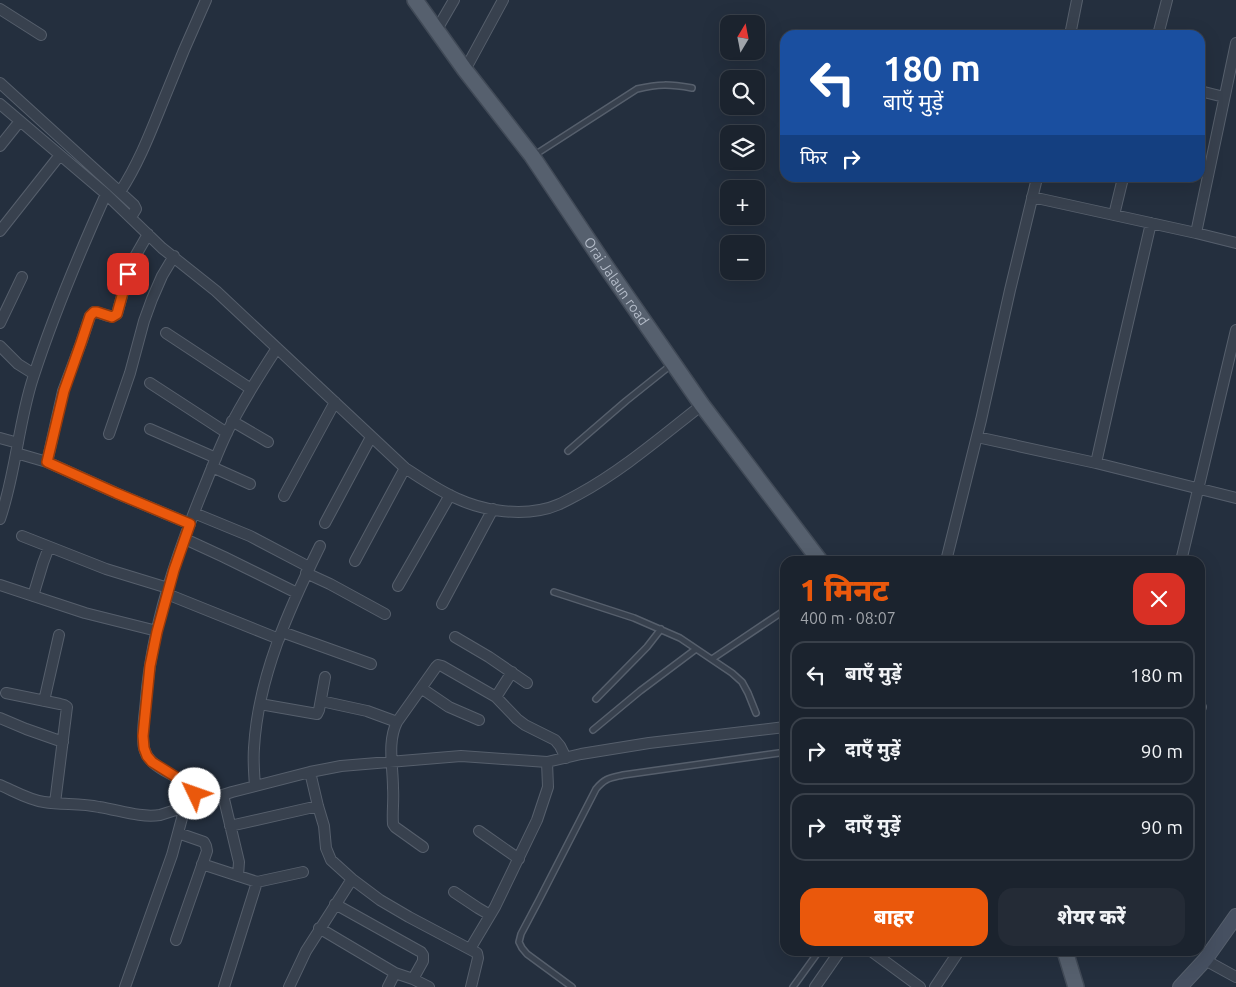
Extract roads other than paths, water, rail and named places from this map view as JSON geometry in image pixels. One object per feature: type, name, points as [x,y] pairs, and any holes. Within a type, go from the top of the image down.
[{"type":"main road","name":"Orai Jalaun road","points":[[415,0],[532,156],[702,405],[816,556]]},
{"type":"main road","points":[[1067,956],[1076,987]]},
{"type":"street","points":[[120,192],[139,159],[206,0]]},
{"type":"street","points":[[436,30],[454,0]]},
{"type":"street","points":[[466,70],[503,0]]},
{"type":"street","points":[[1071,30],[1076,0]]},
{"type":"street","points":[[1159,30],[1167,0]]},
{"type":"street","points":[[0,9],[42,35]]},
{"type":"street","points":[[1196,233],[1236,43]]},
{"type":"street","points":[[0,83],[120,192],[134,206],[133,213]]},
{"type":"street","points":[[1205,92],[1224,96]]},
{"type":"street","points":[[0,104],[106,194],[133,213],[148,234],[162,248],[216,290],[405,468],[438,490],[459,500],[493,509],[518,512],[541,510],[562,503],[589,489],[626,464],[702,405]]},
{"type":"street","points":[[0,146],[20,121]]},
{"type":"street","points":[[0,231],[60,156]]},
{"type":"street","points":[[947,556],[1036,182]]},
{"type":"street","points":[[1114,215],[1122,182]]},
{"type":"street","points":[[0,519],[3,498],[34,374],[72,274],[106,194]]},
{"type":"street","points":[[1032,197],[1236,243]]},
{"type":"street","points":[[1096,463],[1151,223]]},
{"type":"street","points":[[47,462],[64,391],[90,316],[94,312],[112,317],[117,314],[132,262],[148,234]]},
{"type":"street","points":[[109,434],[130,373],[149,306],[162,276],[174,256]]},
{"type":"street","points":[[0,323],[22,277]]},
{"type":"street","points":[[1182,556],[1236,330]]},
{"type":"street","points":[[166,333],[251,389]]},
{"type":"street","points":[[0,346],[18,364],[34,374]]},
{"type":"street","points":[[199,802],[195,794],[184,782],[152,762],[144,748],[146,694],[150,666],[168,591],[190,524],[214,462],[232,421],[278,348]]},
{"type":"street","points":[[150,383],[227,433]]},
{"type":"street","points":[[284,496],[335,402]]},
{"type":"street","points":[[232,421],[268,442]]},
{"type":"street","points":[[150,429],[214,462],[250,484]]},
{"type":"street","points":[[325,523],[371,436]]},
{"type":"street","points":[[977,437],[1096,463],[1236,498]]},
{"type":"street","points":[[0,438],[47,462],[190,524]]},
{"type":"street","points":[[355,561],[405,468]]},
{"type":"street","points":[[398,586],[450,495]]},
{"type":"street","points":[[442,604],[493,509]]},
{"type":"street","points":[[194,514],[250,536],[330,584],[385,614]]},
{"type":"street","points":[[22,536],[280,635],[371,664]]},
{"type":"street","points":[[185,539],[297,593]]},
{"type":"street","points":[[255,786],[254,746],[264,683],[280,635],[297,593],[320,546]]},
{"type":"street","points":[[33,596],[49,547]]},
{"type":"street","points":[[0,585],[86,613],[157,632]]},
{"type":"street","points":[[44,700],[58,635]]},
{"type":"street","points":[[455,637],[527,683]]},
{"type":"street","points":[[423,847],[393,824],[391,739],[397,722],[438,665],[496,697],[517,719],[555,740],[566,758]]},
{"type":"street","points":[[496,697],[512,672]]},
{"type":"street","points":[[260,704],[314,715],[318,713],[325,677]]},
{"type":"street","points":[[421,688],[449,707],[479,720]]},
{"type":"street","points":[[6,692],[67,707],[55,803]]},
{"type":"street","points":[[321,701],[368,711],[397,722]]},
{"type":"street","points":[[0,718],[63,742]]},
{"type":"street","points":[[0,785],[42,802],[97,806],[150,817],[255,786],[341,766],[461,756],[547,762],[659,742],[780,728]]},
{"type":"street","points":[[470,949],[490,915],[537,820],[548,788],[547,762]]},
{"type":"street","points":[[310,772],[324,826],[326,848],[331,860],[380,900],[477,953],[478,958],[470,987]]},
{"type":"street","points":[[223,795],[238,862],[238,876]]},
{"type":"street","points":[[230,826],[318,806]]},
{"type":"street","points":[[125,987],[178,833],[185,807]]},
{"type":"street","points":[[479,831],[519,859]]},
{"type":"street","points":[[176,940],[207,851],[204,842],[178,833]]},
{"type":"street","points":[[202,864],[257,882],[303,872]]},
{"type":"street","points":[[289,987],[306,951],[352,879]]},
{"type":"street","points":[[224,987],[257,882]]},
{"type":"street","points":[[454,892],[490,915]]},
{"type":"street","points":[[335,904],[421,952],[424,957],[423,961],[413,979]]},
{"type":"street","points":[[1180,987],[1205,960],[1236,916]]},
{"type":"street","points":[[320,928],[395,974],[413,979],[428,987]]},
{"type":"street","points":[[814,987],[836,956]]},
{"type":"street","points":[[878,956],[920,987]]},
{"type":"street","points":[[934,987],[956,956]]},
{"type":"street","points":[[1205,960],[1236,977]]},
{"type":"street","points":[[388,987],[395,974]]},
{"type":"lane","points":[[532,156],[637,89],[654,85],[692,88]]},
{"type":"lane","points":[[568,451],[673,363]]},
{"type":"lane","points":[[554,592],[634,618],[680,638],[732,673],[742,682],[756,713]]},
{"type":"lane","points":[[712,659],[780,613]]},
{"type":"lane","points":[[596,699],[661,630]]},
{"type":"lane","points":[[593,730],[640,691],[696,649]]},
{"type":"lane","points":[[572,987],[527,954],[519,942],[520,934],[596,789],[602,782],[608,778],[623,775],[780,753]]},
{"type":"lane","points":[[793,987],[815,956]]}]
